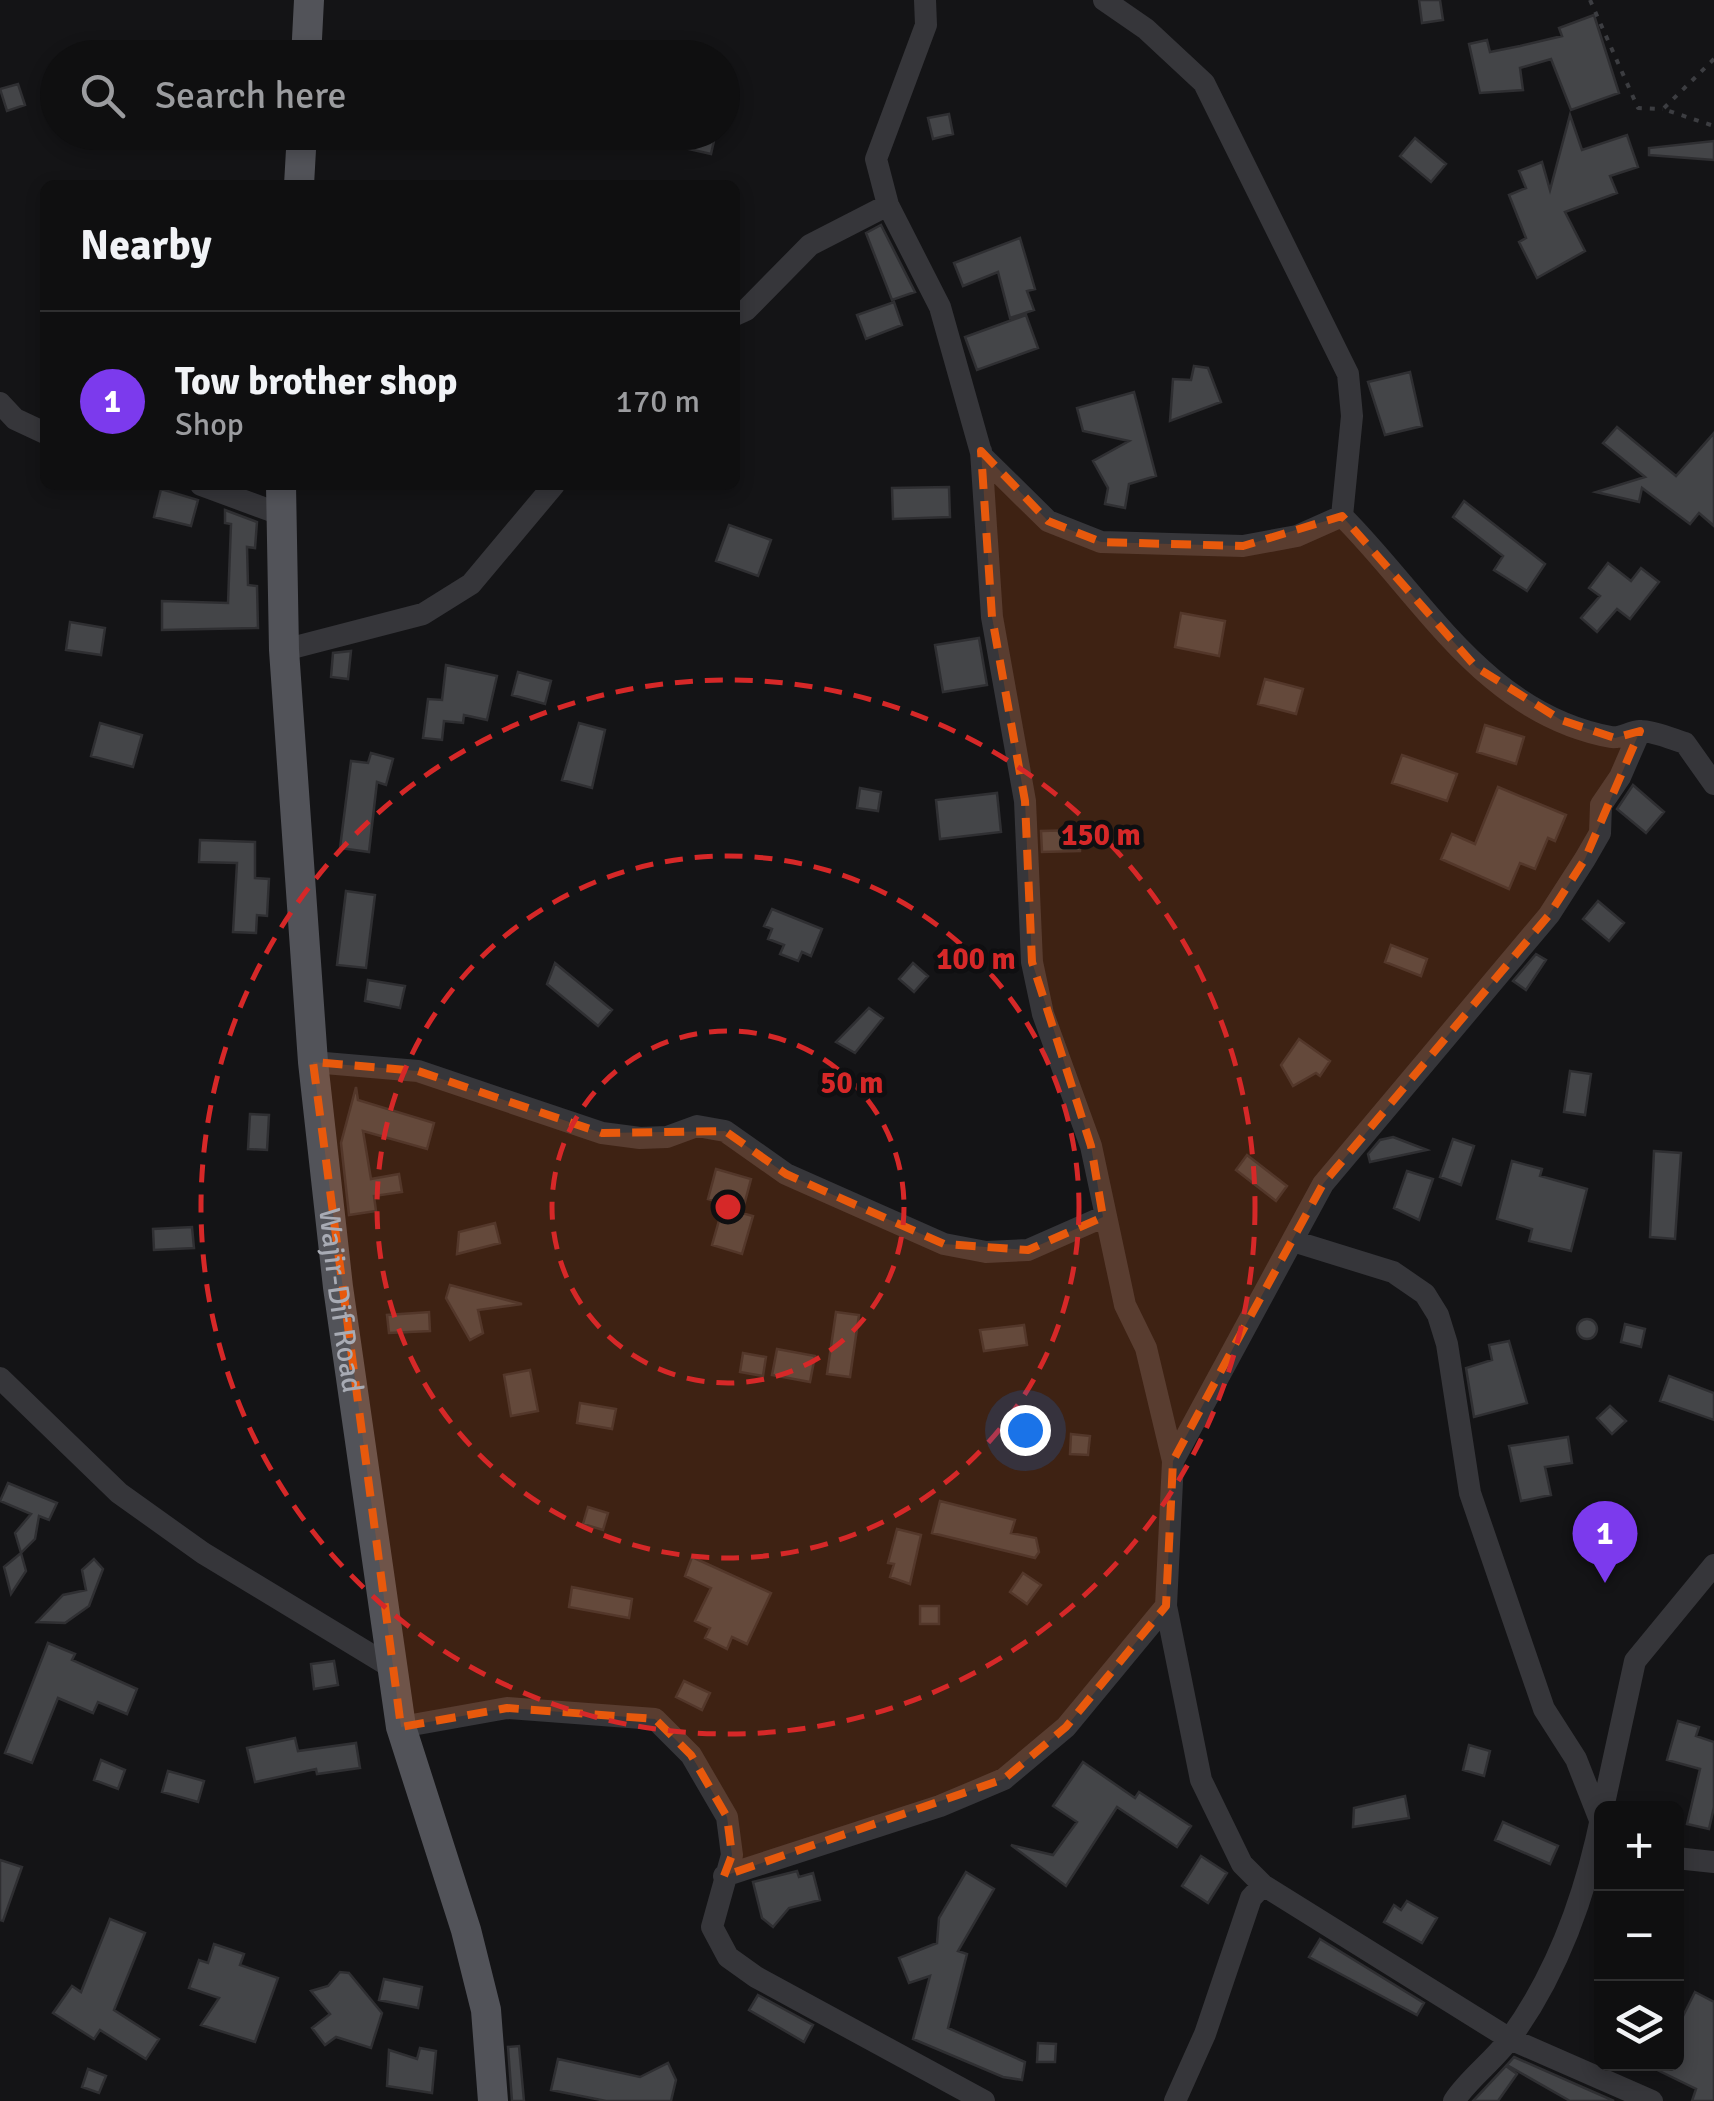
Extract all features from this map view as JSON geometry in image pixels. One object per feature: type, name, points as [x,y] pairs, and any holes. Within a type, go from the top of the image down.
[{"type":"main road","points":[[307,40],[309,0]]},
{"type":"main road","points":[[298,180],[301,150]]},
{"type":"main road","name":"Wajir-Dif Road","points":[[280,500],[284,650],[314,1062],[338,1288],[396,1670],[401,1726],[470,1946],[486,2010],[493,2101]]},
{"type":"street","points":[[925,0],[926,25],[879,143],[879,178],[940,307],[981,451],[992,617],[1025,801],[1032,962],[1044,1014],[1091,1146],[1124,1305],[1146,1348],[1174,1461],[1166,1606],[1201,1780],[1242,1864],[1264,1885],[1510,2040],[1652,2101]]},
{"type":"street","points":[[1104,0],[1146,29],[1204,83],[1348,374],[1352,416],[1342,516]]},
{"type":"street","points":[[740,312],[810,246],[888,204]]},
{"type":"street","points":[[0,403],[15,419],[40,431]]},
{"type":"street","points":[[981,451],[1048,521],[1101,542],[1243,546],[1296,536],[1342,516]]},
{"type":"street","points":[[228,490],[280,500]]},
{"type":"street","points":[[284,650],[422,614],[470,584],[550,490]]},
{"type":"street","points":[[1342,516],[1385,560],[1432,624],[1476,667],[1561,720],[1615,738],[1640,731],[1685,742],[1714,784]]},
{"type":"street","points":[[1174,1461],[1323,1184],[1548,915],[1600,833],[1601,805],[1620,777],[1640,731]]},
{"type":"street","points":[[314,1062],[418,1071],[602,1133],[640,1138],[667,1137],[697,1126],[725,1131],[786,1174],[944,1244],[986,1252],[1028,1250],[1103,1216]]},
{"type":"street","points":[[1292,1241],[1393,1272],[1425,1294],[1438,1315],[1448,1344],[1470,1493],[1544,1709],[1576,1759],[1595,1801]]},
{"type":"street","points":[[0,1378],[119,1494],[203,1553],[396,1670]]},
{"type":"street","points":[[1604,1801],[1635,1660],[1714,1565]]},
{"type":"street","points":[[724,1876],[940,1806],[1004,1779],[1066,1727],[1166,1606]]},
{"type":"street","points":[[401,1726],[507,1708],[655,1719],[692,1754],[727,1817],[732,1855],[712,1927],[728,1957],[756,1977],[984,2101]]},
{"type":"street","points":[[1684,1859],[1714,1862]]},
{"type":"street","points":[[1454,2101],[1472,2075],[1510,2040],[1563,1946],[1594,1867]]},
{"type":"street","points":[[1175,2101],[1205,2034],[1250,1898],[1264,1885]]},
{"type":"path","points":[[1590,0],[1638,108],[1663,109],[1714,126]]},
{"type":"path","points":[[1663,109],[1714,59]]},
{"type":"highlighted area","points":[[981,451],[1048,521],[1101,542],[1243,546],[1342,516],[1476,667],[1561,720],[1615,738],[1640,731],[1585,859],[1549,915],[1323,1184],[1238,1339],[1173,1461],[1166,1606],[1066,1727],[1004,1779],[724,1876],[732,1855],[727,1817],[691,1755],[655,1719],[507,1708],[401,1727],[313,1062],[418,1071],[602,1133],[725,1131],[786,1174],[944,1244],[1028,1250],[1103,1217],[1091,1146],[1032,962],[1025,801],[992,617]]},
{"type":"building","points":[[1419,0],[1440,0],[1443,20],[1422,23]]},
{"type":"building","points":[[1594,15],[1619,93],[1571,110],[1551,59],[1520,68],[1523,90],[1480,93],[1469,44],[1487,40],[1490,52],[1520,46],[1562,36],[1559,28]]},
{"type":"building","points":[[18,84],[25,105],[7,111],[0,89]]},
{"type":"building","points":[[949,114],[953,134],[933,139],[928,118]]},
{"type":"building","points":[[1570,115],[1582,150],[1627,135],[1638,167],[1610,176],[1617,193],[1565,212],[1585,251],[1537,278],[1519,242],[1526,238],[1509,195],[1526,188],[1519,171],[1542,162],[1550,190]]},
{"type":"building","points":[[1415,138],[1446,164],[1431,182],[1400,156]]},
{"type":"building","points":[[1714,141],[1714,160],[1649,155],[1649,148]]},
{"type":"building","points":[[881,225],[915,292],[892,300],[866,233]]},
{"type":"building","points":[[1020,238],[1035,289],[1027,291],[1034,310],[1010,318],[998,272],[963,286],[954,263]]},
{"type":"building","points":[[894,302],[902,325],[866,339],[857,315]]},
{"type":"building","points":[[1026,315],[1038,348],[977,370],[965,337]]},
{"type":"building","points":[[1194,366],[1208,368],[1221,402],[1170,421],[1173,379],[1191,380]]},
{"type":"building","points":[[1410,372],[1422,426],[1385,435],[1368,382]]},
{"type":"building","points":[[1134,392],[1156,476],[1129,484],[1125,508],[1105,504],[1108,488],[1093,461],[1129,441],[1083,431],[1077,408]]},
{"type":"building","points":[[1617,427],[1676,476],[1714,433],[1714,526],[1699,513],[1690,524],[1642,488],[1639,502],[1596,492],[1645,477],[1603,443]]},
{"type":"building","points":[[949,487],[950,517],[893,519],[892,488]]},
{"type":"building","points":[[161,490],[198,500],[191,526],[154,517]]},
{"type":"building","points":[[1464,501],[1545,564],[1527,591],[1494,570],[1503,556],[1453,517]]},
{"type":"building","points":[[225,510],[257,522],[255,548],[247,547],[248,585],[257,586],[258,628],[162,630],[162,601],[228,603],[231,524],[225,523]]},
{"type":"building","points":[[729,525],[771,540],[758,576],[716,561]]},
{"type":"building","points":[[1608,563],[1631,581],[1641,568],[1659,582],[1630,619],[1617,609],[1597,632],[1581,618],[1600,596],[1589,588]]},
{"type":"building","points":[[1181,613],[1225,621],[1219,656],[1175,647]]},
{"type":"building","points":[[70,622],[105,628],[101,655],[66,650]]},
{"type":"building","points":[[979,638],[987,685],[943,692],[935,645]]},
{"type":"building","points":[[351,651],[348,679],[331,677],[333,653]]},
{"type":"building","points":[[446,665],[497,676],[487,720],[464,715],[463,723],[444,721],[442,740],[423,738],[428,699],[442,700]]},
{"type":"building","points":[[518,672],[551,681],[545,704],[512,695]]},
{"type":"building","points":[[1265,679],[1303,689],[1296,714],[1258,704]]},
{"type":"building","points":[[100,723],[142,735],[133,767],[91,756]]},
{"type":"building","points":[[579,723],[605,730],[592,788],[562,780]]},
{"type":"building","points":[[1485,725],[1524,737],[1516,764],[1477,752]]},
{"type":"building","points":[[371,753],[393,759],[386,785],[377,782],[369,852],[340,848],[351,761],[368,763]]},
{"type":"building","points":[[1402,755],[1457,774],[1447,801],[1392,783]]},
{"type":"building","points":[[1633,785],[1664,812],[1646,833],[1617,809]]},
{"type":"building","points":[[1498,787],[1566,815],[1555,841],[1548,838],[1535,869],[1520,863],[1509,889],[1441,859],[1452,834],[1475,844]]},
{"type":"building","points":[[860,788],[881,792],[878,811],[857,808]]},
{"type":"building","points":[[997,793],[1001,832],[940,839],[936,800]]},
{"type":"building","points":[[1079,830],[1080,851],[1042,852],[1041,831]]},
{"type":"building","points":[[200,840],[255,842],[255,878],[269,879],[267,916],[257,915],[256,933],[233,932],[237,863],[199,862]]},
{"type":"building","points":[[346,891],[375,895],[366,968],[337,965]]},
{"type":"building","points":[[1598,901],[1624,923],[1609,941],[1583,919]]},
{"type":"building","points":[[772,909],[822,929],[811,956],[802,952],[798,961],[780,954],[784,945],[768,939],[772,929],[764,926]]},
{"type":"building","points":[[1391,945],[1427,959],[1421,976],[1385,962]]},
{"type":"building","points":[[1536,954],[1546,960],[1526,990],[1513,981]]},
{"type":"building","points":[[555,963],[612,1010],[598,1026],[547,984]]},
{"type":"building","points":[[913,963],[928,976],[914,992],[899,979]]},
{"type":"building","points":[[368,980],[405,986],[400,1008],[365,1001]]},
{"type":"building","points":[[869,1008],[883,1018],[855,1053],[836,1042]]},
{"type":"building","points":[[1299,1039],[1330,1061],[1320,1076],[1316,1073],[1293,1086],[1281,1065]]},
{"type":"building","points":[[1570,1071],[1591,1074],[1585,1115],[1564,1112]]},
{"type":"building","points":[[356,1087],[358,1100],[434,1123],[427,1149],[363,1131],[371,1179],[399,1174],[402,1192],[374,1196],[376,1211],[349,1215],[341,1143]]},
{"type":"building","points":[[250,1114],[269,1115],[267,1150],[248,1149]]},
{"type":"building","points":[[1393,1137],[1427,1150],[1370,1162],[1368,1154],[1380,1140]]},
{"type":"building","points":[[1453,1139],[1474,1146],[1461,1185],[1440,1177]]},
{"type":"building","points":[[1654,1151],[1681,1153],[1675,1239],[1650,1237]]},
{"type":"building","points":[[1247,1155],[1287,1186],[1276,1201],[1236,1170]]},
{"type":"building","points":[[1512,1161],[1542,1169],[1540,1176],[1587,1189],[1571,1251],[1529,1241],[1532,1229],[1497,1219]]},
{"type":"building","points":[[716,1169],[751,1179],[742,1213],[753,1216],[742,1254],[712,1245],[724,1203],[708,1199]]},
{"type":"building","points":[[1407,1171],[1433,1179],[1419,1220],[1394,1208]]},
{"type":"building","points":[[495,1223],[500,1243],[457,1254],[459,1232]]},
{"type":"building","points":[[192,1227],[194,1248],[154,1250],[153,1229]]},
{"type":"building","points":[[450,1285],[522,1304],[478,1310],[483,1333],[470,1340],[446,1298]]},
{"type":"building","points":[[429,1312],[430,1331],[389,1333],[387,1315]]},
{"type":"building","points":[[836,1312],[859,1315],[850,1377],[827,1374]]},
{"type":"building","points":[[1587,1319],[1597,1329],[1587,1339],[1577,1329]]},
{"type":"building","points":[[1625,1324],[1645,1329],[1641,1347],[1621,1342]]},
{"type":"building","points":[[1024,1325],[1027,1345],[984,1351],[980,1330]]},
{"type":"building","points":[[1509,1341],[1527,1403],[1474,1417],[1466,1368],[1492,1360],[1489,1345]]},
{"type":"building","points":[[777,1349],[815,1356],[810,1382],[772,1375]]},
{"type":"building","points":[[743,1353],[766,1357],[763,1376],[740,1372]]},
{"type":"building","points":[[530,1370],[538,1411],[511,1416],[504,1375]]},
{"type":"building","points":[[1669,1376],[1714,1393],[1714,1420],[1660,1401]]},
{"type":"building","points":[[580,1403],[616,1409],[612,1429],[577,1423]]},
{"type":"building","points":[[1610,1406],[1626,1421],[1612,1434],[1597,1418]]},
{"type":"building","points":[[1071,1434],[1090,1436],[1088,1455],[1070,1454]]},
{"type":"building","points":[[1568,1437],[1572,1463],[1545,1467],[1551,1495],[1521,1501],[1509,1446]]},
{"type":"building","points":[[8,1483],[57,1503],[49,1520],[39,1516],[35,1539],[21,1553],[15,1533],[31,1514],[0,1501]]},
{"type":"building","points":[[940,1501],[1015,1520],[1011,1533],[1036,1538],[1039,1552],[1035,1558],[932,1533]]},
{"type":"building","points":[[588,1507],[608,1513],[603,1530],[583,1524]]},
{"type":"building","points":[[897,1529],[921,1535],[910,1584],[890,1577],[894,1564],[888,1563]]},
{"type":"building","points":[[21,1553],[26,1571],[11,1594],[4,1567]]},
{"type":"building","points":[[692,1557],[771,1593],[747,1644],[732,1637],[727,1649],[705,1638],[710,1628],[695,1621],[711,1588],[685,1576]]},
{"type":"building","points":[[94,1559],[103,1569],[89,1606],[65,1623],[37,1622],[63,1595],[86,1590],[82,1570]]},
{"type":"building","points":[[1023,1573],[1041,1585],[1027,1604],[1010,1592]]},
{"type":"building","points":[[572,1587],[632,1599],[629,1618],[569,1607]]},
{"type":"building","points":[[920,1606],[939,1606],[939,1624],[920,1624]]},
{"type":"building","points":[[48,1643],[75,1654],[72,1660],[137,1689],[127,1714],[98,1702],[93,1713],[58,1698],[32,1763],[5,1753]]},
{"type":"building","points":[[334,1661],[338,1685],[314,1689],[311,1664]]},
{"type":"building","points":[[684,1681],[710,1693],[702,1710],[676,1697]]},
{"type":"building","points":[[1678,1721],[1699,1727],[1696,1736],[1714,1742],[1714,1807],[1709,1829],[1687,1824],[1700,1769],[1667,1760]]},
{"type":"building","points":[[295,1738],[298,1751],[356,1743],[360,1768],[317,1774],[316,1769],[255,1782],[247,1748]]},
{"type":"building","points":[[1469,1745],[1490,1751],[1484,1776],[1463,1770]]},
{"type":"building","points":[[101,1760],[125,1770],[118,1789],[94,1780]]},
{"type":"building","points":[[1083,1762],[1135,1798],[1139,1792],[1191,1826],[1177,1847],[1117,1807],[1066,1886],[1011,1845],[1053,1855],[1077,1822],[1053,1806]]},
{"type":"building","points":[[168,1771],[204,1781],[198,1802],[162,1792]]},
{"type":"building","points":[[1405,1796],[1409,1818],[1353,1827],[1354,1808]]},
{"type":"building","points":[[1503,1822],[1558,1846],[1550,1864],[1495,1840]]},
{"type":"building","points":[[1201,1856],[1227,1873],[1208,1903],[1182,1886]]},
{"type":"building","points":[[0,1860],[22,1867],[3,1921],[0,1920]]},
{"type":"building","points":[[797,1871],[799,1877],[813,1873],[820,1900],[789,1908],[773,1927],[762,1918],[753,1882]]},
{"type":"building","points":[[966,1872],[994,1889],[958,1951],[967,1954],[948,2028],[1025,2062],[1022,2080],[1003,2077],[913,2039],[930,1976],[909,1983],[899,1958],[937,1943],[939,1918]]},
{"type":"building","points":[[1407,1901],[1437,1918],[1422,1943],[1384,1922],[1394,1905],[1401,1910]]},
{"type":"building","points":[[110,1919],[145,1933],[114,2010],[159,2039],[146,2059],[100,2030],[94,2039],[53,2013],[72,1986],[81,1992]]},
{"type":"building","points":[[1320,1939],[1424,2003],[1417,2015],[1309,1957]]},
{"type":"building","points":[[214,1944],[244,1954],[240,1965],[278,1978],[255,2042],[201,2025],[219,1998],[189,1988],[199,1960],[208,1963]]},
{"type":"building","points":[[340,1972],[349,1973],[382,2013],[371,2048],[336,2037],[325,2045],[312,2028],[330,2014],[311,1991],[328,1986]]},
{"type":"building","points":[[384,1979],[422,1987],[418,2008],[379,2000]]},
{"type":"building","points":[[1695,1992],[1714,2002],[1714,2101],[1692,2101],[1696,2089],[1659,2071],[1684,2071],[1684,2014]]},
{"type":"building","points":[[758,1995],[813,2025],[804,2042],[749,2010]]},
{"type":"building","points":[[1038,2043],[1056,2044],[1055,2062],[1037,2062]]},
{"type":"building","points":[[519,2046],[524,2101],[512,2101],[508,2047]]},
{"type":"building","points":[[420,2048],[436,2051],[432,2093],[387,2086],[389,2050],[417,2059]]},
{"type":"building","points":[[1514,2057],[1614,2101],[1570,2101],[1507,2065]]},
{"type":"building","points":[[558,2059],[640,2077],[668,2063],[676,2080],[671,2101],[606,2101],[551,2090]]},
{"type":"building","points":[[1506,2066],[1517,2074],[1498,2101],[1473,2101]]},
{"type":"building","points":[[88,2069],[106,2076],[99,2093],[82,2087]]},
{"type":"place","name":"Tow brother shop","points":[[1605,1583]]}]
